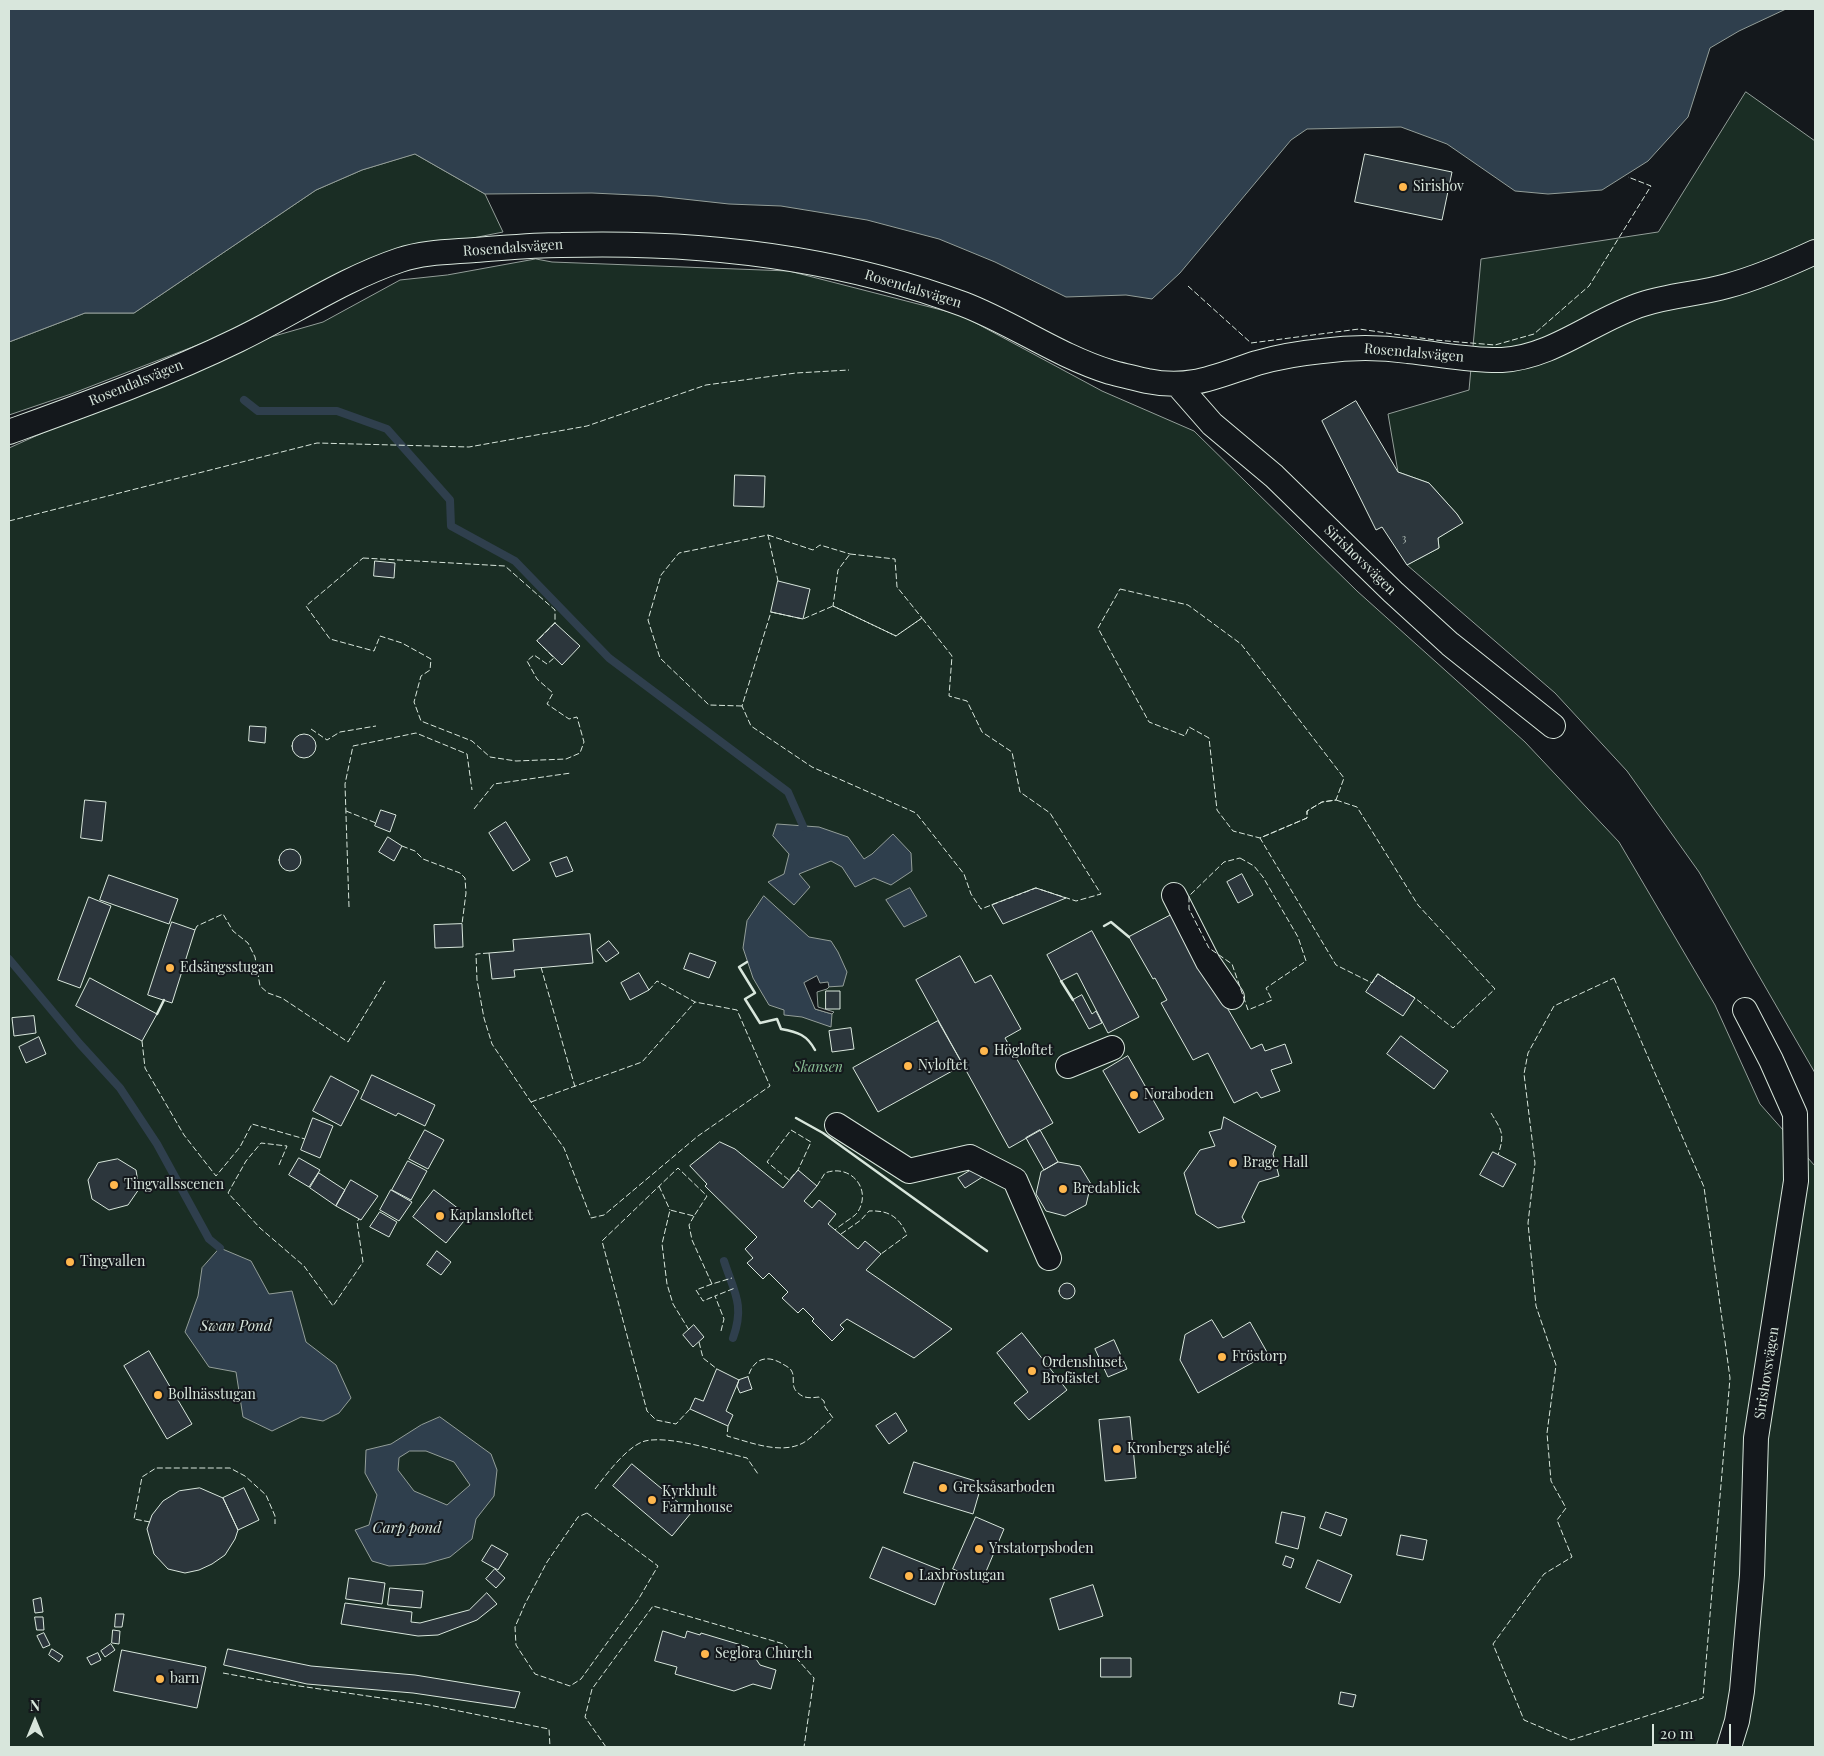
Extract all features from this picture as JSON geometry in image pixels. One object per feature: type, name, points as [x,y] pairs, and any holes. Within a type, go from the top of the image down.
[{"type":"street","name":"Rosendalsvägen","points":[[9,432],[184,365],[274,322],[367,272],[406,258],[449,252],[557,244],[615,243],[675,245],[733,250],[805,261],[914,287],[965,305],[1013,326],[1070,356],[1111,372],[1154,382],[1190,384],[1213,379],[1262,361],[1324,350],[1366,348],[1400,350],[1480,360],[1516,358],[1543,351],[1642,304],[1727,286],[1776,269],[1815,252]]},
{"type":"street","name":"Sirishovsvägen","points":[[1177,384],[1212,424],[1274,476],[1393,592],[1450,644],[1553,726]]},
{"type":"street","points":[[1174,896],[1208,962],[1232,997]]},
{"type":"street","name":"Sirishovsvägen","points":[[1729,1747],[1737,1721],[1752,1575],[1756,1438],[1796,1181],[1795,1114],[1771,1060],[1745,1010]]},
{"type":"street","points":[[1068,1066],[1112,1048]]},
{"type":"street","points":[[1795,1114],[1815,1129]]},
{"type":"street","points":[[837,1125],[910,1171],[970,1157],[1015,1180],[1049,1258]]},
{"type":"green space","points":[[1746,92],[1815,141],[1815,1073],[1699,872],[1627,771],[1555,693],[1407,565],[1439,548],[1438,538],[1462,523],[1457,514],[1429,483],[1398,472],[1388,414],[1469,390],[1481,259],[1658,232]]},
{"type":"green space","points":[[415,154],[485,194],[503,232],[413,250],[359,270],[208,341],[71,394],[9,415],[9,342],[85,313],[134,313],[316,190],[362,170]]},
{"type":"green space","name":"Skansen","points":[[536,259],[552,262],[789,271],[961,315],[1102,391],[1194,431],[1357,591],[1525,742],[1619,842],[1715,1005],[1760,1104],[1815,1166],[1815,1747],[9,1747],[9,448],[58,426],[115,405],[141,386],[257,341],[323,322],[400,280],[447,275]]},
{"type":"water","points":[[9,9],[1786,9],[1739,31],[1710,48],[1688,117],[1648,161],[1602,190],[1548,194],[1515,191],[1447,144],[1401,127],[1307,129],[1291,140],[1180,273],[1152,299],[1126,295],[1066,297],[995,262],[939,239],[867,220],[781,206],[729,204],[656,196],[592,193],[485,194],[415,154],[362,170],[316,190],[134,313],[85,313],[9,342]]},
{"type":"water","points":[[777,824],[819,827],[848,837],[864,859],[893,834],[911,853],[912,871],[891,885],[874,878],[855,887],[842,867],[831,861],[799,874],[810,887],[794,905],[768,882],[784,874],[789,854],[773,836]]},
{"type":"water","points":[[910,888],[927,916],[904,927],[886,900]]},
{"type":"water","points":[[764,896],[809,937],[831,941],[838,952],[847,972],[843,986],[814,990],[815,1009],[832,1014],[831,1027],[802,1017],[784,1015],[784,1010],[769,1005],[753,978],[743,948],[747,921]]},
{"type":"water","name":"Swan Pond","points":[[220,1248],[251,1261],[269,1294],[292,1291],[306,1342],[336,1365],[351,1398],[339,1413],[323,1421],[301,1417],[272,1431],[243,1417],[236,1372],[209,1367],[185,1332],[198,1296],[202,1268]]},
{"type":"water","name":"Carp pond","points":[[440,1417],[491,1454],[497,1470],[494,1496],[476,1519],[472,1539],[450,1557],[425,1564],[389,1566],[372,1561],[355,1530],[369,1525],[377,1495],[365,1473],[366,1450],[391,1444],[421,1425]],"holes":[[[410,1451],[426,1451],[454,1462],[470,1485],[447,1505],[414,1491],[398,1470],[399,1458]]]},
{"type":"pier","points":[[817,976],[820,983],[828,982],[829,987],[817,992],[818,1007],[834,1012],[832,1014],[815,1009],[804,983]]},
{"type":"building","name":"Sirishov","points":[[1365,154],[1452,172],[1442,220],[1355,202]]},
{"type":"building","points":[[1356,401],[1398,472],[1429,483],[1463,523],[1438,538],[1439,548],[1407,565],[1382,527],[1376,530],[1322,421]]},
{"type":"building","points":[[735,475],[765,476],[764,507],[734,506]]},
{"type":"building","points":[[375,561],[395,563],[394,578],[374,576]]},
{"type":"building","points":[[778,581],[810,589],[803,619],[771,612]]},
{"type":"building","points":[[555,623],[580,646],[562,665],[537,641]]},
{"type":"building","points":[[250,726],[266,727],[265,743],[249,741]]},
{"type":"building","points":[[304,734],[312,738],[316,746],[312,754],[304,758],[296,754],[292,746],[296,738]]},
{"type":"building","points":[[85,800],[106,802],[102,841],[81,838]]},
{"type":"building","points":[[381,810],[396,815],[390,832],[375,826]]},
{"type":"building","points":[[506,822],[530,860],[513,871],[489,833]]},
{"type":"building","points":[[388,837],[402,846],[394,861],[379,852]]},
{"type":"building","points":[[290,849],[298,852],[301,860],[298,868],[290,871],[282,868],[279,860],[282,852]]},
{"type":"building","points":[[567,857],[573,871],[556,877],[550,863]]},
{"type":"building","points":[[1242,874],[1253,895],[1238,903],[1227,882]]},
{"type":"building","points":[[109,875],[178,899],[169,924],[100,900]]},
{"type":"building","points":[[1036,888],[1066,898],[1003,924],[992,905]]},
{"type":"building","points":[[89,897],[111,906],[80,988],[58,980]]},
{"type":"building","points":[[1173,914],[1251,1049],[1262,1044],[1265,1051],[1285,1044],[1292,1063],[1271,1070],[1280,1091],[1261,1098],[1257,1092],[1234,1103],[1208,1053],[1193,1060],[1161,1003],[1167,1000],[1129,937]]},
{"type":"building","name":"Edsängsstugan","points":[[172,922],[195,930],[172,1003],[148,995]]},
{"type":"building","points":[[462,924],[463,947],[435,948],[434,925]]},
{"type":"building","points":[[1092,931],[1139,1017],[1108,1033],[1077,973],[1061,981],[1047,955]]},
{"type":"building","points":[[590,934],[593,963],[514,970],[515,977],[492,979],[489,953],[514,951],[513,940]]},
{"type":"building","points":[[609,941],[619,953],[606,962],[597,950]]},
{"type":"building","points":[[690,953],[716,962],[709,978],[684,969]]},
{"type":"building","name":"Högloftet","points":[[960,956],[975,983],[991,975],[1021,1029],[1005,1038],[1053,1123],[1009,1148],[916,980]]},
{"type":"building","points":[[639,973],[649,990],[630,1000],[621,983]]},
{"type":"building","points":[[1378,974],[1415,998],[1403,1016],[1366,992]]},
{"type":"building","points":[[90,978],[157,1014],[142,1041],[76,1006]]},
{"type":"building","points":[[826,991],[840,991],[840,1009],[826,1009]]},
{"type":"building","points":[[1082,995],[1092,1014],[1096,1011],[1102,1023],[1089,1029],[1073,1000]]},
{"type":"building","points":[[34,1016],[36,1033],[14,1036],[12,1018]]},
{"type":"building","name":"Nyloftet","points":[[938,1021],[963,1065],[878,1112],[853,1068]]},
{"type":"building","points":[[851,1028],[854,1049],[832,1052],[829,1031]]},
{"type":"building","points":[[1401,1036],[1448,1071],[1434,1089],[1387,1054]]},
{"type":"building","points":[[39,1037],[46,1054],[26,1063],[19,1047]]},
{"type":"building","name":"Noraboden","points":[[1128,1056],[1164,1119],[1139,1133],[1103,1071]]},
{"type":"building","points":[[372,1075],[435,1105],[425,1126],[398,1113],[396,1116],[361,1099]]},
{"type":"building","points":[[331,1076],[359,1091],[341,1126],[313,1111]]},
{"type":"building","name":"Brage Hall","points":[[1224,1117],[1276,1146],[1273,1154],[1279,1176],[1259,1182],[1242,1217],[1245,1222],[1218,1228],[1196,1214],[1184,1173],[1200,1150],[1215,1146],[1209,1132],[1221,1129]]},
{"type":"building","points":[[313,1118],[333,1126],[320,1158],[301,1150]]},
{"type":"building","points":[[425,1130],[444,1140],[428,1169],[409,1159]]},
{"type":"building","points":[[1040,1130],[1058,1162],[1044,1170],[1026,1138]]},
{"type":"building","points":[[720,1142],[735,1149],[783,1188],[798,1170],[817,1186],[804,1201],[812,1208],[819,1200],[836,1214],[828,1224],[858,1249],[865,1241],[881,1254],[866,1270],[952,1329],[914,1358],[847,1319],[840,1325],[844,1329],[832,1341],[812,1321],[814,1319],[803,1308],[798,1313],[782,1298],[788,1292],[769,1273],[763,1279],[747,1263],[753,1258],[745,1249],[757,1237],[705,1186],[707,1184],[690,1166]]},
{"type":"building","points":[[1493,1152],[1516,1164],[1503,1187],[1480,1175]]},
{"type":"building","points":[[299,1158],[320,1170],[309,1187],[289,1175]]},
{"type":"building","name":"Tingvallsscenen","points":[[118,1159],[136,1170],[139,1189],[128,1205],[109,1210],[92,1199],[88,1180],[98,1163]]},
{"type":"building","points":[[408,1161],[427,1171],[411,1200],[392,1190]]},
{"type":"building","name":"Bredablick","points":[[1058,1162],[1080,1166],[1091,1184],[1086,1205],[1065,1216],[1046,1211],[1036,1194],[1041,1172]]},
{"type":"building","points":[[978,1166],[984,1176],[965,1188],[958,1178]]},
{"type":"building","points":[[319,1173],[345,1190],[336,1206],[310,1188]]},
{"type":"building","points":[[351,1180],[378,1196],[361,1220],[336,1206]]},
{"type":"building","points":[[391,1190],[412,1202],[399,1221],[380,1210]]},
{"type":"building","name":"Kaplansloftet","points":[[434,1190],[468,1216],[446,1243],[413,1217]]},
{"type":"building","points":[[380,1212],[397,1222],[389,1237],[370,1227]]},
{"type":"building","points":[[437,1251],[451,1262],[441,1275],[427,1265]]},
{"type":"building","points":[[1067,1283],[1073,1285],[1075,1291],[1073,1297],[1067,1299],[1061,1297],[1059,1291],[1061,1285]]},
{"type":"building","name":"Fröstorp","points":[[1212,1320],[1223,1338],[1250,1322],[1268,1354],[1198,1393],[1180,1360],[1185,1335]]},
{"type":"building","points":[[694,1325],[704,1337],[693,1347],[683,1335]]},
{"type":"building","name":"Ordenshuset Brofästet","points":[[1022,1333],[1067,1390],[1029,1420],[1014,1403],[1028,1392],[997,1353]]},
{"type":"building","points":[[1114,1340],[1127,1369],[1108,1377],[1095,1349]]},
{"type":"building","name":"Bollnässtugan","points":[[149,1351],[192,1424],[167,1439],[124,1366]]},
{"type":"building","points":[[717,1369],[739,1380],[726,1411],[733,1415],[728,1426],[690,1409],[695,1398],[703,1401]]},
{"type":"building","points":[[748,1377],[752,1389],[740,1393],[737,1386],[739,1380]]},
{"type":"building","points":[[896,1413],[907,1431],[889,1444],[876,1426]]},
{"type":"building","name":"Kronbergs ateljé","points":[[1130,1417],[1136,1478],[1105,1481],[1099,1420]]},
{"type":"building","name":"Greksåsarboden","points":[[914,1462],[982,1483],[973,1514],[904,1493]]},
{"type":"building","name":"Kyrkhult Farmhouse","points":[[632,1464],[691,1513],[672,1536],[613,1486]]},
{"type":"building","points":[[200,1488],[223,1498],[238,1530],[235,1539],[225,1555],[199,1570],[185,1573],[168,1569],[154,1554],[147,1529],[152,1515],[163,1501],[179,1491]]},
{"type":"building","points":[[244,1488],[259,1520],[238,1530],[223,1498]]},
{"type":"building","points":[[1282,1512],[1305,1517],[1298,1549],[1276,1543]]},
{"type":"building","points":[[1326,1512],[1347,1519],[1341,1536],[1320,1528]]},
{"type":"building","name":"Yrstatorpsboden","points":[[976,1517],[1004,1529],[982,1581],[953,1569]]},
{"type":"building","points":[[1401,1535],[1427,1540],[1423,1560],[1397,1555]]},
{"type":"building","points":[[492,1545],[508,1554],[498,1570],[482,1561]]},
{"type":"building","name":"Laxbrostugan","points":[[883,1547],[948,1573],[935,1605],[870,1578]]},
{"type":"building","points":[[1286,1556],[1294,1559],[1291,1568],[1283,1565]]},
{"type":"building","points":[[1318,1560],[1352,1575],[1340,1603],[1306,1588]]},
{"type":"building","points":[[495,1569],[505,1578],[496,1588],[486,1579]]},
{"type":"building","points":[[349,1578],[385,1583],[382,1604],[346,1599]]},
{"type":"building","points":[[1093,1585],[1103,1616],[1059,1630],[1050,1599]]},
{"type":"building","points":[[390,1588],[423,1591],[421,1608],[388,1605]]},
{"type":"building","points":[[487,1593],[497,1604],[477,1620],[438,1635],[418,1636],[341,1624],[345,1603],[412,1612],[411,1622],[420,1623],[469,1610]]},
{"type":"building","points":[[41,1598],[43,1612],[35,1613],[33,1600]]},
{"type":"building","points":[[116,1614],[124,1614],[122,1627],[115,1627]]},
{"type":"building","points":[[35,1617],[43,1617],[44,1630],[37,1630]]},
{"type":"building","points":[[113,1630],[120,1631],[119,1644],[112,1643]]},
{"type":"building","name":"Seglora Church","points":[[663,1631],[685,1638],[687,1631],[700,1635],[701,1633],[748,1647],[760,1665],[776,1670],[771,1689],[753,1684],[734,1691],[675,1674],[677,1667],[655,1661]]},
{"type":"building","points":[[44,1633],[50,1645],[43,1648],[37,1636]]},
{"type":"building","points":[[111,1644],[115,1650],[105,1657],[101,1651]]},
{"type":"building","points":[[52,1649],[63,1656],[59,1662],[49,1655]]},
{"type":"building","points":[[228,1649],[311,1666],[415,1675],[520,1692],[515,1708],[413,1693],[307,1684],[224,1665]]},
{"type":"building","name":"barn","points":[[122,1650],[206,1667],[197,1708],[114,1691]]},
{"type":"building","points":[[98,1653],[101,1660],[91,1665],[87,1658]]},
{"type":"building","points":[[1101,1658],[1131,1658],[1131,1677],[1101,1677]]},
{"type":"building","points":[[1341,1692],[1356,1695],[1353,1707],[1339,1704]]},
{"type":"waterway","points":[[244,400],[258,411],[337,411],[387,429],[450,500],[451,526],[515,561],[609,658],[788,792],[803,826]]},
{"type":"waterway","points":[[9,959],[79,1043],[120,1088],[157,1144],[209,1239],[220,1248]]},
{"type":"waterway","points":[[724,1261],[738,1307],[733,1338]]},
{"type":"fence","points":[[1188,286],[1251,343],[1359,329],[1435,340],[1495,345],[1534,334],[1589,286],[1651,186],[1628,177]]},
{"type":"fence","points":[[9,521],[317,443],[469,447],[587,426],[706,385],[796,373],[849,370]]},
{"type":"fence","points":[[768,535],[813,550],[820,545],[850,554]]},
{"type":"fence","points":[[742,706],[709,705],[660,658],[648,620],[661,575],[679,553],[768,535],[778,581]]},
{"type":"fence","points":[[850,554],[895,559],[897,587],[922,618],[896,636],[833,606],[838,570],[850,554]]},
{"type":"fence","points":[[363,558],[505,566],[555,610],[555,623],[537,641],[554,658],[547,664],[534,655],[527,661],[537,679],[553,693],[547,704],[569,719],[577,717],[584,742],[580,753],[566,759],[516,761],[490,757],[472,741],[421,721],[414,702],[421,676],[430,670],[431,659],[402,643],[380,636],[374,651],[330,639],[306,606],[363,558]]},
{"type":"fence","points":[[1120,589],[1188,605],[1241,644],[1344,778],[1336,800],[1322,802],[1307,811],[1307,818],[1260,838],[1233,831],[1217,810],[1209,738],[1189,727],[1185,736],[1149,722],[1098,628],[1120,589]]},
{"type":"fence","points":[[833,606],[896,636],[922,618],[952,656],[949,696],[967,701],[982,732],[1012,752],[1020,792],[1050,813],[1101,894],[1076,901],[1036,888],[981,909],[971,894],[964,874],[916,813],[812,767],[751,726],[742,706],[771,612],[803,619],[833,606]]},
{"type":"fence","points":[[311,729],[327,740],[340,732],[376,726]]},
{"type":"fence","points":[[349,907],[345,784],[353,746],[416,733],[467,754],[472,790]]},
{"type":"fence","points":[[474,809],[494,784],[571,773]]},
{"type":"fence","points":[[1336,800],[1357,807],[1418,905],[1495,989],[1453,1028],[1415,998],[1378,974],[1372,983],[1336,965],[1260,838],[1307,818],[1307,811],[1322,802],[1336,800]]},
{"type":"fence","points":[[346,811],[376,823]]},
{"type":"fence","points":[[402,846],[415,851],[423,859],[460,873],[465,878],[466,893],[462,924]]},
{"type":"fence","points":[[1240,858],[1254,866],[1263,877],[1298,937],[1306,961],[1266,988],[1272,1000],[1248,1010],[1232,964],[1209,948],[1189,909],[1189,896],[1224,862],[1240,858]]},
{"type":"fence","points":[[195,930],[197,926],[223,914],[233,931],[248,943],[255,957],[260,986],[268,993],[282,998],[348,1042],[385,981]]},
{"type":"fence","points":[[489,953],[476,954],[477,980],[484,1018],[492,1044],[564,1148],[591,1218],[604,1215],[698,1136],[770,1086],[737,1010],[695,1002],[657,981],[649,990]]},
{"type":"fence","points":[[541,967],[575,1087]]},
{"type":"fence","points":[[1614,978],[1704,1187],[1730,1378],[1703,1698],[1571,1740],[1524,1720],[1493,1644],[1544,1574],[1572,1557],[1557,1520],[1566,1508],[1551,1481],[1547,1433],[1556,1365],[1536,1306],[1528,1223],[1535,1163],[1524,1074],[1528,1053],[1554,1006],[1614,978]]},
{"type":"fence","points":[[531,1102],[642,1062],[695,1002]]},
{"type":"fence","points":[[142,1041],[145,1068],[184,1135],[216,1176],[240,1147],[252,1124],[305,1139]]},
{"type":"fence","points":[[1491,1113],[1498,1124],[1502,1137],[1498,1155]]},
{"type":"fence","points":[[791,1130],[811,1142],[798,1170],[789,1180],[767,1162],[791,1130]]},
{"type":"fence","points":[[279,1165],[287,1146],[261,1143],[246,1161],[228,1193],[260,1228],[304,1266],[333,1306],[363,1262],[357,1222],[359,1219]]},
{"type":"fence","points":[[689,1330],[673,1304],[667,1284],[662,1244],[670,1210],[694,1216],[707,1196],[678,1168],[602,1241],[647,1411],[656,1420],[676,1424],[690,1409]]},
{"type":"fence","points":[[817,1186],[825,1173],[834,1171],[851,1175],[861,1188],[861,1204],[857,1213],[835,1230]]},
{"type":"fence","points":[[659,1186],[670,1210]]},
{"type":"fence","points":[[841,1234],[861,1220],[869,1211],[888,1213],[897,1219],[907,1235],[881,1254]]},
{"type":"fence","points":[[694,1216],[689,1225],[692,1240],[712,1284],[732,1278]]},
{"type":"fence","points":[[712,1284],[696,1290],[703,1301],[715,1296]]},
{"type":"fence","points":[[721,1331],[724,1319],[715,1296],[735,1288]]},
{"type":"fence","points":[[699,1342],[703,1358],[717,1369]]},
{"type":"fence","points":[[728,1426],[727,1436],[755,1444],[785,1448],[803,1443],[833,1418],[825,1407],[824,1401],[819,1397],[805,1397],[797,1392],[794,1387],[791,1370],[775,1360],[760,1360],[753,1366],[748,1377]]},
{"type":"fence","points":[[595,1489],[617,1462],[631,1449],[645,1441],[655,1440],[681,1442],[747,1458],[758,1474]]},
{"type":"fence","points":[[150,1522],[134,1519],[142,1477],[156,1468],[230,1468],[245,1476],[266,1495],[275,1516],[275,1524]]},
{"type":"fence","points":[[587,1513],[658,1566],[638,1600],[581,1679],[570,1686],[535,1674],[516,1645],[515,1627],[547,1562],[578,1517],[587,1513]]},
{"type":"fence","points":[[606,1747],[585,1717],[592,1689],[653,1606],[784,1644],[814,1678],[804,1747]]},
{"type":"fence","points":[[223,1673],[429,1705],[549,1729],[550,1747]]},
{"type":"wall","points":[[1104,926],[1111,922],[1129,937]]},
{"type":"wall","points":[[747,962],[739,967],[755,993],[745,999],[760,1023],[777,1019],[781,1029],[801,1035],[809,1041],[815,1050]]},
{"type":"wall","points":[[1061,981],[1073,1000]]},
{"type":"wall","points":[[157,1014],[164,1000]]},
{"type":"wall","points":[[796,1118],[823,1133],[987,1251]]},
{"type":"place","name":"Sirishov","points":[[1403,187]]},
{"type":"place","name":"Edsängsstugan","points":[[170,968]]},
{"type":"place","name":"Högloftet","points":[[984,1051]]},
{"type":"place","name":"Nyloftet","points":[[908,1066]]},
{"type":"place","name":"Noraboden","points":[[1134,1095]]},
{"type":"place","name":"Brage Hall","points":[[1233,1163]]},
{"type":"place","name":"Tingvallsscenen","points":[[114,1185]]},
{"type":"place","name":"Bredablick","points":[[1063,1189]]},
{"type":"place","name":"Kaplansloftet","points":[[440,1216]]},
{"type":"place","name":"Tingvallen","points":[[70,1262]]},
{"type":"place","name":"Fröstorp","points":[[1222,1357]]},
{"type":"place","name":"Ordenshuset Brofästet","points":[[1032,1371]]},
{"type":"place","name":"Bollnässtugan","points":[[158,1395]]},
{"type":"place","name":"Kronbergs ateljé","points":[[1117,1449]]},
{"type":"place","name":"Greksåsarboden","points":[[943,1488]]},
{"type":"place","name":"Kyrkhult Farmhouse","points":[[652,1500]]},
{"type":"place","name":"Yrstatorpsboden","points":[[979,1549]]},
{"type":"place","name":"Laxbrostugan","points":[[909,1576]]},
{"type":"place","name":"Seglora Church","points":[[705,1654]]},
{"type":"place","name":"barn","points":[[160,1679]]}]
